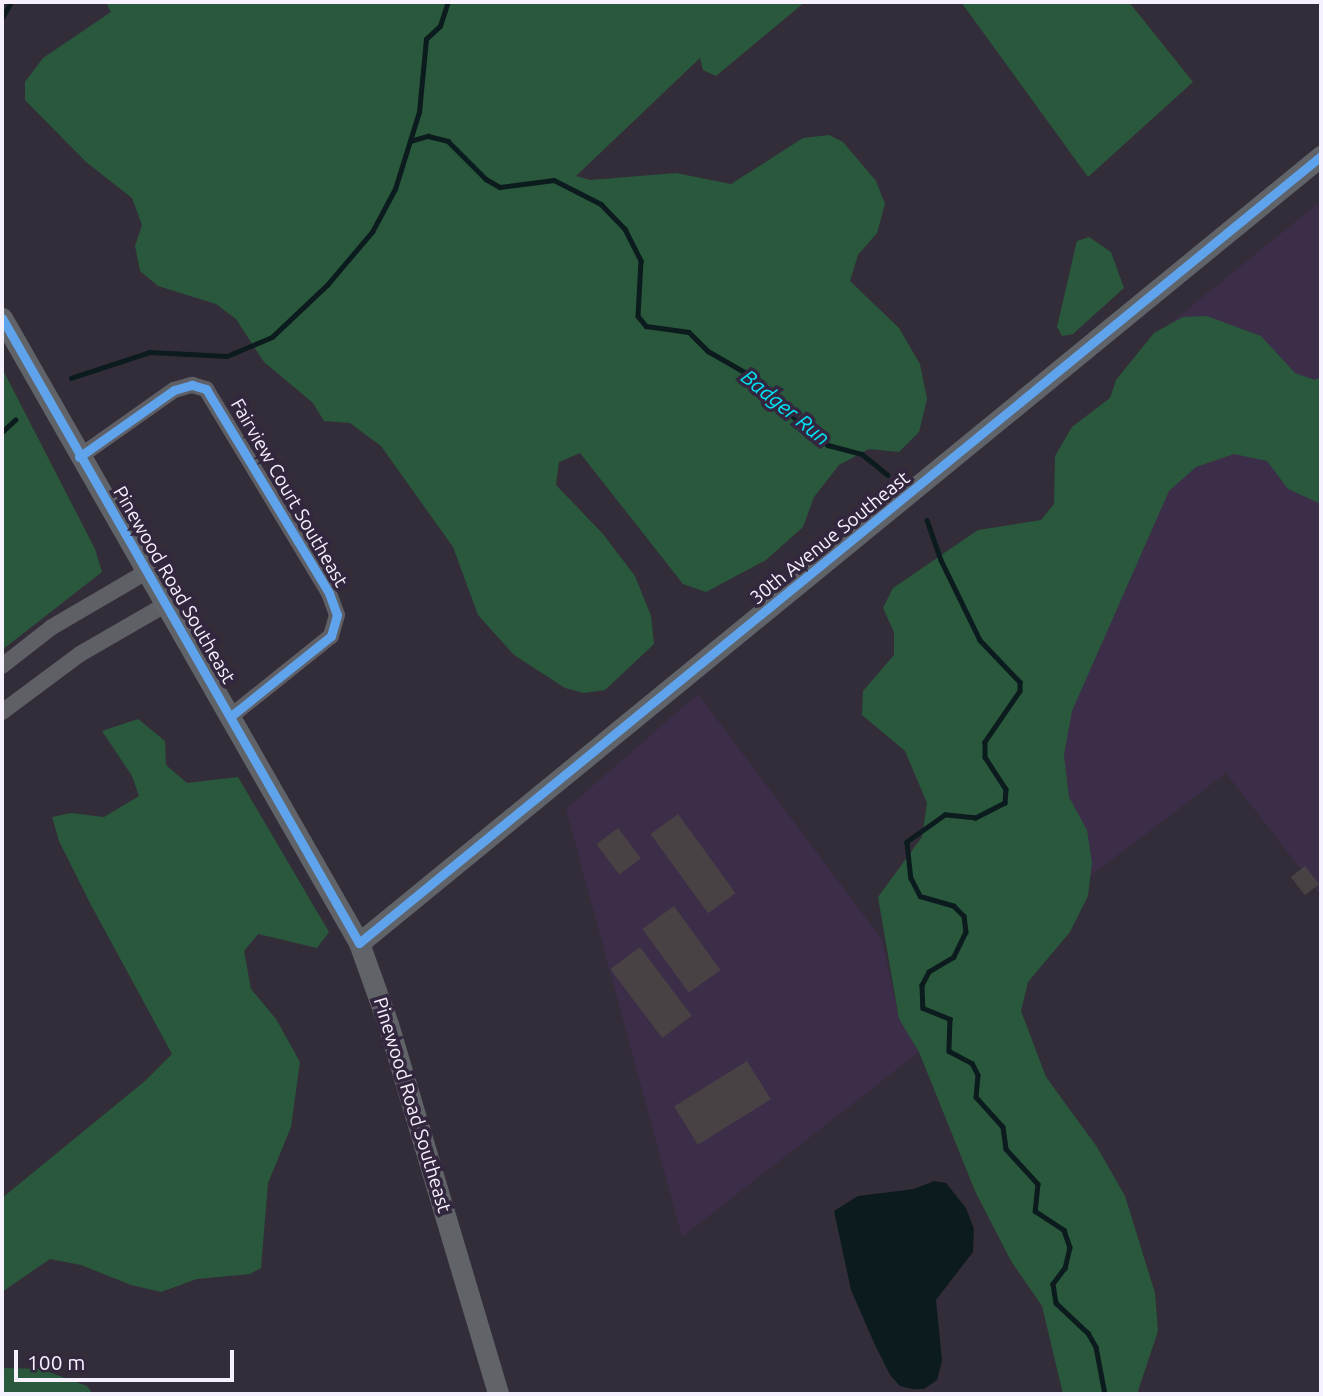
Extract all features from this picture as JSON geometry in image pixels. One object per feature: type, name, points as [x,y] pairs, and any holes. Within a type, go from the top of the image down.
[{"type":"street","name":"30th Avenue Southeast","points":[[359,943],[1321,156]]},
{"type":"street","name":"Pinewood Road Southeast","points":[[2,318],[359,943],[388,1024],[498,1394]]},
{"type":"street","name":"Fairview Court Southeast","points":[[79,457],[174,390],[192,385],[206,389],[329,593],[337,615],[331,636],[231,716]]},
{"type":"street","points":[[2,666],[52,627],[146,572]]},
{"type":"street","points":[[2,712],[80,654],[165,605]]},
{"type":"shaded area","points":[[1321,201],[1321,430],[1162,330]]},
{"type":"shaded area","points":[[1224,441],[1321,457],[1321,895],[1226,773],[1073,889],[1030,714],[1145,499]]},
{"type":"shaded area","points":[[698,694],[882,940],[899,1019],[919,1052],[682,1237],[566,809]]},
{"type":"shaded area","points":[[934,1181],[946,1183],[966,1208],[974,1229],[973,1252],[936,1300],[942,1361],[937,1380],[924,1389],[913,1389],[900,1386],[890,1375],[875,1345],[851,1290],[834,1211],[858,1196],[914,1189]]},
{"type":"green space","points":[[106,2],[805,2],[716,76],[703,70],[700,58],[576,176],[590,180],[676,173],[731,184],[803,138],[829,135],[843,142],[876,181],[885,204],[877,233],[858,255],[850,281],[899,328],[920,364],[927,399],[919,432],[899,452],[869,449],[839,465],[814,497],[803,527],[766,560],[706,592],[683,584],[580,453],[559,462],[556,485],[603,534],[635,576],[651,616],[654,644],[605,690],[584,693],[565,688],[514,655],[478,615],[453,547],[381,446],[350,423],[324,421],[313,403],[264,362],[236,319],[216,304],[158,286],[140,271],[135,246],[142,225],[132,198],[86,162],[25,100],[25,82],[43,58],[111,12]]},
{"type":"green space","points":[[961,2],[1129,2],[1193,82],[1088,177]]},
{"type":"green space","points":[[1089,237],[1111,252],[1124,288],[1073,334],[1062,336],[1057,327],[1077,241]]},
{"type":"green space","points":[[1207,316],[1261,336],[1295,373],[1315,380],[1321,377],[1321,504],[1288,489],[1267,461],[1234,454],[1196,467],[1169,491],[1072,711],[1064,755],[1069,797],[1087,830],[1092,863],[1088,896],[1070,932],[1028,982],[1021,1011],[1046,1077],[1097,1147],[1125,1196],[1155,1293],[1158,1331],[1137,1394],[1063,1394],[1042,1306],[1011,1261],[975,1191],[919,1052],[899,1019],[878,897],[922,837],[927,803],[905,751],[862,715],[863,691],[894,655],[894,632],[883,608],[893,588],[978,530],[1041,520],[1054,504],[1055,456],[1072,427],[1110,398],[1116,380],[1154,333],[1183,317]]},
{"type":"green space","points":[[2,368],[95,549],[102,572],[2,650]]},
{"type":"green space","points":[[138,719],[165,741],[166,765],[187,783],[238,777],[329,932],[317,948],[258,934],[244,951],[251,989],[276,1019],[300,1062],[291,1127],[268,1183],[261,1268],[250,1274],[197,1279],[161,1292],[131,1285],[81,1265],[50,1259],[2,1292],[2,1198],[145,1081],[172,1054],[91,905],[59,841],[52,817],[71,813],[104,817],[139,796],[132,776],[102,731]]},
{"type":"green space","points":[[2,1368],[41,1369],[87,1386],[93,1394],[2,1394]]},
{"type":"building","points":[[678,814],[736,893],[708,913],[650,834]]},
{"type":"building","points":[[618,828],[641,858],[619,875],[596,844]]},
{"type":"building","points":[[1305,866],[1319,884],[1305,895],[1291,877]]},
{"type":"building","points":[[674,906],[720,970],[689,993],[642,929]]},
{"type":"building","points":[[640,947],[692,1016],[662,1038],[610,969]]},
{"type":"building","points":[[747,1061],[771,1099],[698,1145],[674,1107]]},
{"type":"waterway","points":[[2,18],[11,2]]},
{"type":"waterway","points":[[71,378],[150,352],[227,356],[272,337],[327,285],[372,232],[395,189],[419,112],[426,39],[440,26],[448,2]]},
{"type":"waterway","name":"Badger Run","points":[[410,141],[428,136],[448,141],[486,179],[500,187],[554,180],[601,204],[625,229],[641,261],[638,316],[646,326],[689,332],[708,351],[762,382],[773,400],[828,445],[862,454],[888,475]]},
{"type":"waterway","points":[[2,432],[15,420]]},
{"type":"waterway","name":"Badger Run","points":[[927,520],[941,560],[980,640],[1020,682],[1020,691],[985,742],[985,757],[1006,789],[1005,803],[976,818],[945,815],[907,842],[911,878],[920,896],[954,906],[964,916],[966,932],[954,957],[929,972],[922,985],[923,1008],[950,1019],[949,1051],[972,1063],[978,1075],[976,1097],[1003,1127],[1006,1149],[1038,1184],[1035,1211],[1064,1230],[1070,1247],[1065,1268],[1053,1284],[1056,1303],[1088,1333],[1096,1347],[1105,1394]]},
{"type":"cycle path","points":[[2,318],[359,943],[1321,156]]},
{"type":"cycle path","points":[[79,457],[174,390],[192,385],[206,389],[329,593],[337,615],[331,636],[231,716]]}]
